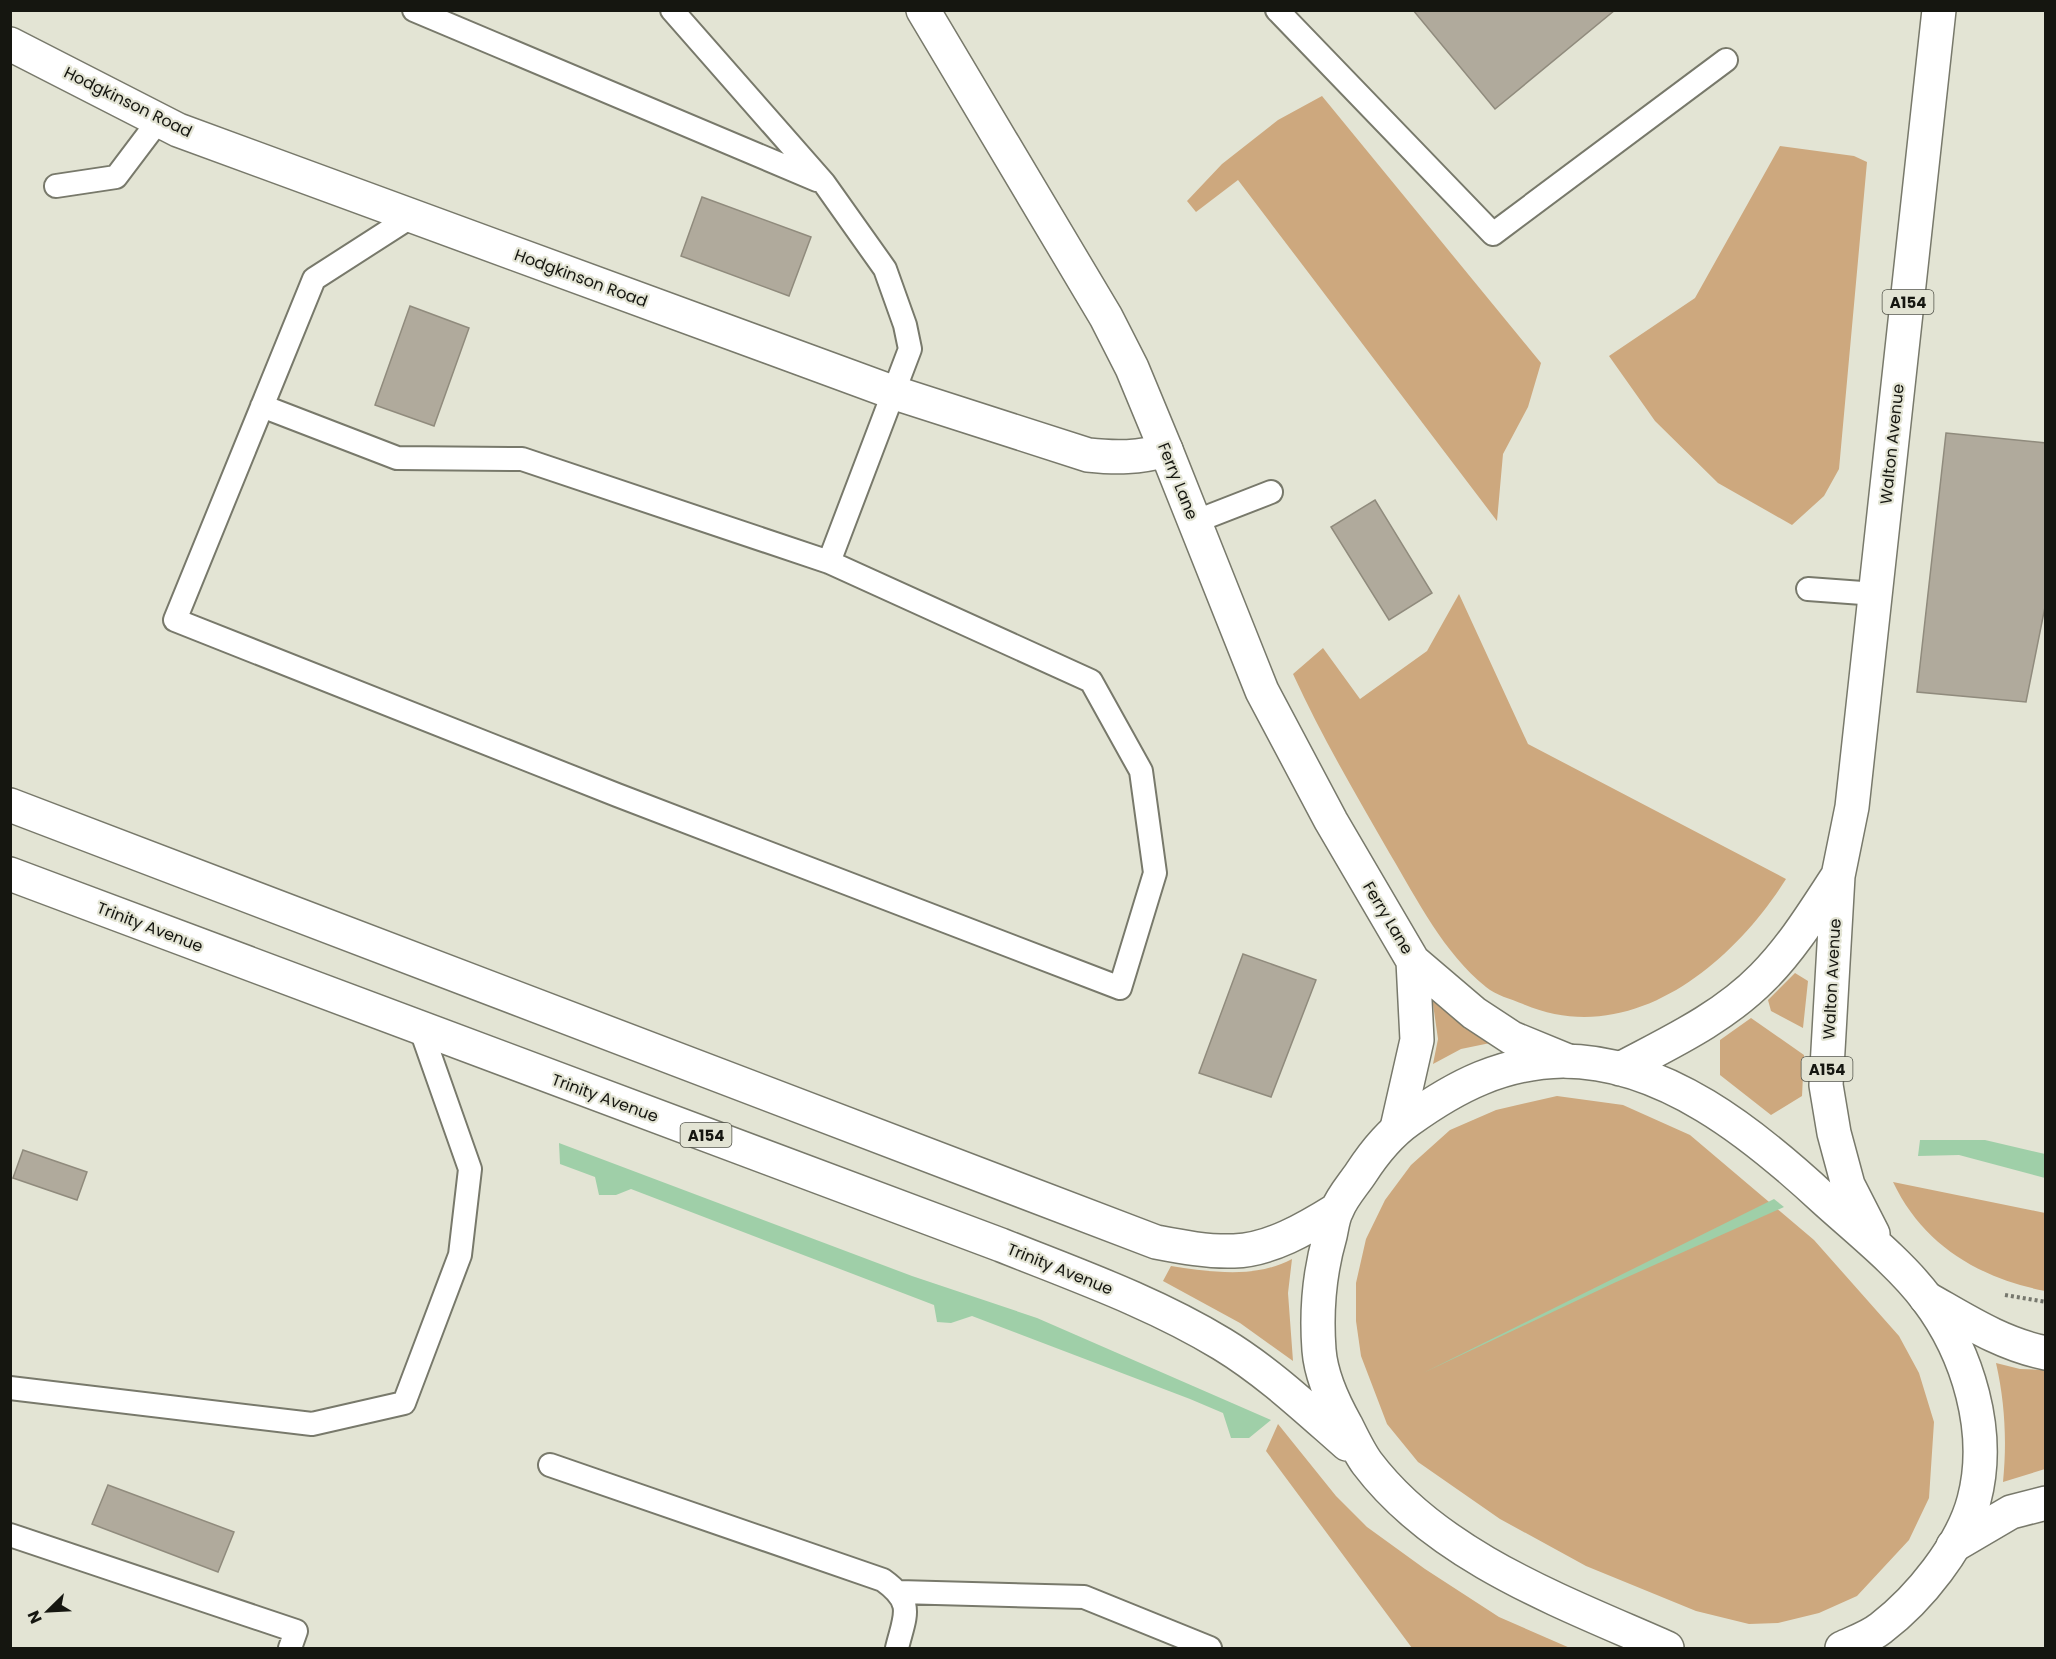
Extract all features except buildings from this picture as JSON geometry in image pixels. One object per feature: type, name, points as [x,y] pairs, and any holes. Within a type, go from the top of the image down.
[{"type":"main road","name":"Ferry Lane","points":[[923,10],[1106,317],[1132,368],[1244,648],[1288,744],[1413,961],[1474,1013],[1512,1038],[1568,1061]]},
{"type":"main road","name":"Walton Avenue","points":[[1881,1252],[1848,1185],[1834,1133],[1826,1085],[1838,876],[1852,807],[1939,10]]},
{"type":"main road","name":"Hodgkinson Road","points":[[10,44],[178,130],[892,392],[1088,455],[1118,458],[1145,456],[1166,450]]},
{"type":"main road","points":[[10,805],[1156,1242],[1205,1251],[1237,1251],[1270,1244],[1336,1210]]},
{"type":"main road","name":"Trinity Avenue","points":[[10,874],[421,1030],[991,1241],[1160,1310],[1223,1345],[1278,1383],[1366,1462]]},
{"type":"main road","name":"Walton Avenue","points":[[1620,1069],[1686,1034],[1747,991],[1763,976],[1805,925],[1838,876]]},
{"type":"main road","name":"Ferry Lane","points":[[1397,1128],[1418,1040],[1413,961]]},
{"type":"main road","points":[[1666,1648],[1518,1582],[1476,1556],[1407,1507],[1366,1462],[1333,1402],[1320,1360],[1316,1309],[1322,1266],[1336,1210],[1372,1156],[1397,1128],[1444,1094],[1503,1070],[1531,1063],[1568,1061],[1620,1069],[1681,1092],[1738,1128],[1793,1170],[1881,1252],[1926,1298],[1962,1357],[1976,1401],[1978,1458],[1974,1500],[1953,1546],[1915,1598],[1871,1640],[1842,1648]]},
{"type":"main road","points":[[1926,1298],[1993,1336],[2023,1348],[2046,1353]]},
{"type":"main road","points":[[1953,1546],[2011,1512],[2046,1503]]},
{"type":"lane","points":[[414,10],[824,183]]},
{"type":"lane","points":[[672,10],[824,183],[885,268],[905,325],[910,349],[829,562]]},
{"type":"lane","points":[[1277,10],[1493,234],[1726,60]]},
{"type":"lane","points":[[56,186],[116,177],[159,120]]},
{"type":"lane","points":[[262,406],[397,458],[522,459],[829,562],[1091,681],[1141,771],[1155,873],[1120,988],[617,795],[176,620],[262,406],[314,279],[412,216]]},
{"type":"lane","points":[[1194,522],[1271,492]]},
{"type":"lane","points":[[1808,589],[1876,594]]},
{"type":"lane","points":[[10,1388],[312,1424],[405,1403],[460,1255],[470,1169],[421,1030]]},
{"type":"lane","points":[[550,1465],[883,1580],[899,1592],[906,1610],[897,1648]]},
{"type":"lane","points":[[10,1535],[296,1631],[290,1648]]},
{"type":"lane","points":[[899,1592],[1084,1597],[1210,1648]]},
{"type":"path","points":[[2003,1294],[2046,1302]]},
{"type":"shaded area","points":[[1322,96],[1541,363],[1528,407],[1503,454],[1497,521],[1238,180],[1196,212],[1187,201],[1222,164],[1278,120]]},
{"type":"shaded area","points":[[1780,146],[1854,156],[1867,162],[1839,469],[1824,496],[1792,525],[1718,483],[1655,421],[1609,356],[1695,298]]},
{"type":"shaded area","points":[[1459,594],[1528,744],[1786,879],[1764,911],[1737,941],[1707,968],[1674,991],[1639,1007],[1602,1016],[1563,1015],[1523,1004],[1490,990],[1457,958],[1432,925],[1340,766],[1293,674],[1323,648],[1360,699],[1427,651]]},
{"type":"shaded area","points":[[1795,973],[1808,981],[1803,1028],[1771,1011],[1768,1000]]},
{"type":"shaded area","points":[[1432,997],[1495,1042],[1461,1049],[1433,1064],[1438,1039]]},
{"type":"shaded area","points":[[1751,1018],[1804,1055],[1802,1096],[1771,1115],[1720,1075],[1720,1040]]},
{"type":"shaded area","points":[[1557,1096],[1623,1105],[1690,1135],[1814,1240],[1899,1336],[1919,1373],[1934,1422],[1929,1498],[1909,1540],[1857,1596],[1819,1613],[1778,1623],[1749,1624],[1696,1611],[1586,1566],[1500,1519],[1418,1462],[1387,1424],[1361,1356],[1356,1321],[1356,1283],[1366,1239],[1385,1200],[1411,1165],[1450,1130],[1496,1110]]},
{"type":"shaded area","points":[[1920,1140],[1985,1140],[2045,1154],[2045,1178],[1959,1155],[1918,1156]]},
{"type":"shaded area","points":[[559,1143],[912,1276],[1037,1318],[1271,1420],[1249,1438],[1231,1438],[1223,1413],[1190,1399],[972,1316],[951,1323],[937,1322],[934,1305],[631,1189],[616,1195],[599,1195],[595,1177],[560,1164]]},
{"type":"shaded area","points":[[1893,1182],[2045,1213],[2045,1291],[1998,1277],[1955,1255],[1920,1224],[1905,1204]]},
{"type":"shaded area","points":[[1774,1199],[1784,1207],[1614,1283],[1423,1373]]},
{"type":"shaded area","points":[[1292,1259],[1288,1293],[1293,1361],[1240,1323],[1163,1281],[1171,1266],[1217,1272],[1248,1272]]},
{"type":"shaded area","points":[[1996,1363],[2020,1369],[2045,1370],[2045,1469],[2003,1482],[2004,1422]]},
{"type":"shaded area","points":[[1278,1424],[1336,1496],[1367,1527],[1425,1569],[1499,1617],[1570,1648],[1412,1648],[1266,1451]]}]
